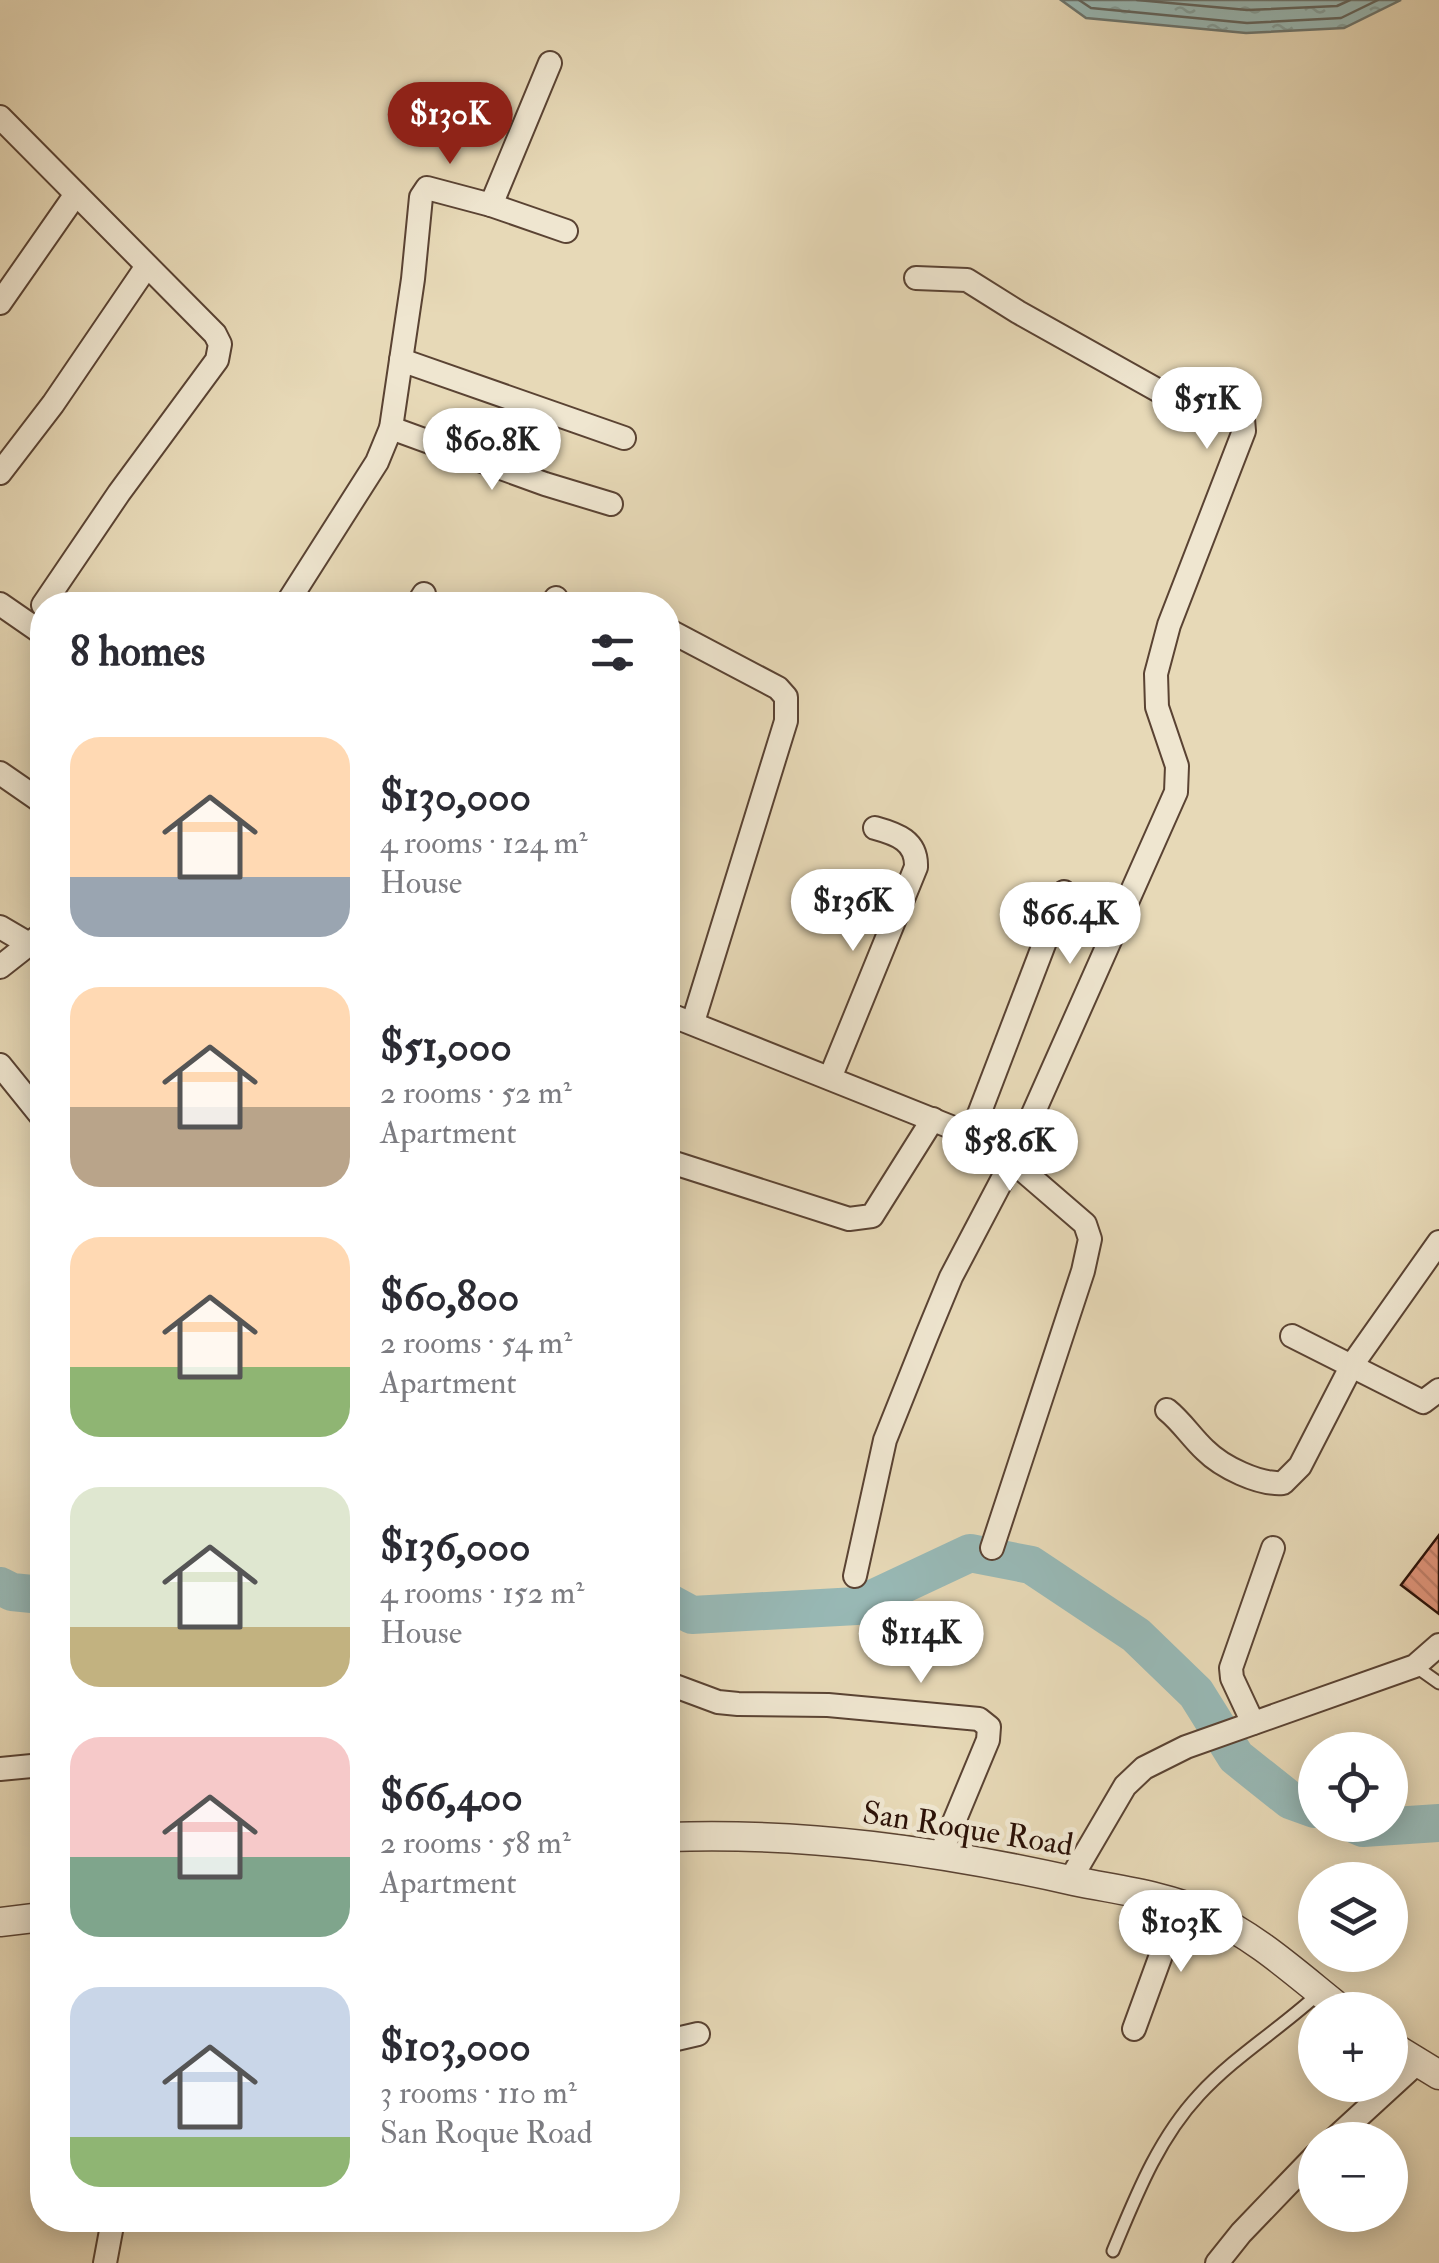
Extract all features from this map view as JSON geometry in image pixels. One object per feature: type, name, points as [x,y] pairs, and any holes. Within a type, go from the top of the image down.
[{"type":"street","points":[[491,205],[550,63]]},
{"type":"street","points":[[0,117],[216,334],[220,352],[57,592]]},
{"type":"street","points":[[294,592],[377,462],[392,428],[424,192],[428,188],[491,205],[566,231]]},
{"type":"street","points":[[0,303],[76,194]]},
{"type":"street","points":[[0,473],[53,404],[147,266]]},
{"type":"street","points":[[856,1576],[885,1440],[951,1277],[1012,1161],[1176,792],[1176,766],[1157,707],[1156,674],[1169,624],[1244,431],[1243,419],[1212,399],[1177,401],[968,280],[916,278]]},
{"type":"street","points":[[402,360],[624,438]]},
{"type":"street","points":[[392,428],[544,484],[611,504]]},
{"type":"street","points":[[0,604],[30,614]]},
{"type":"street","points":[[680,636],[778,688],[786,697],[786,722],[694,1022]]},
{"type":"street","points":[[0,773],[30,794]]},
{"type":"street","points":[[830,1078],[916,867],[912,846],[893,833],[874,828]]},
{"type":"street","points":[[971,1135],[1064,892]]},
{"type":"street","points":[[0,926],[30,937]]},
{"type":"street","points":[[0,967],[30,944]]},
{"type":"street","points":[[680,1018],[971,1135],[1012,1161],[1085,1224],[1090,1239],[1083,1271],[992,1548]]},
{"type":"street","points":[[0,1065],[30,1088]]},
{"type":"street","points":[[680,1164],[849,1219],[872,1216],[933,1119]]},
{"type":"street","points":[[1167,1410],[1220,1462],[1270,1484],[1283,1483],[1300,1466],[1352,1366],[1439,1242]]},
{"type":"street","points":[[1292,1336],[1423,1402],[1439,1390]]},
{"type":"street","points":[[1245,1726],[1231,1668],[1273,1548]]},
{"type":"street","points":[[1070,1880],[1125,1786],[1144,1768],[1186,1747],[1415,1666],[1439,1645]]},
{"type":"street","points":[[680,1688],[728,1703],[828,1705],[979,1720],[989,1726],[988,1740],[942,1853]]},
{"type":"street","points":[[0,1769],[30,1766]]},
{"type":"street","name":"San Roque Road","points":[[680,1836],[769,1836],[942,1853],[1180,1903],[1226,1924],[1319,1992]]},
{"type":"street","points":[[1134,2029],[1180,1903]]},
{"type":"street","points":[[0,1922],[30,1918]]},
{"type":"street","points":[[680,2039],[698,2034]]},
{"type":"street","points":[[1356,2122],[1428,2069]]},
{"type":"street","points":[[1217,2263],[1240,2232],[1298,2173]]},
{"type":"street","points":[[105,2263],[111,2232]]},
{"type":"lane","points":[[1415,1666],[1439,1683]]},
{"type":"lane","points":[[1113,2251],[1146,2173],[1198,2095],[1266,2034],[1298,2013]]},
{"type":"water","points":[[1061,0],[1401,0],[1344,28],[1246,33],[1086,18]]},
{"type":"building","points":[[1439,1535],[1439,1614],[1401,1585]]},
{"type":"waterway","points":[[680,1608],[692,1615],[857,1606],[970,1553],[1031,1565],[1136,1635],[1196,1693],[1236,1757],[1298,1803]]},
{"type":"waterway","points":[[0,1586],[30,1594]]},
{"type":"waterway","points":[[1408,1825],[1439,1823]]}]
